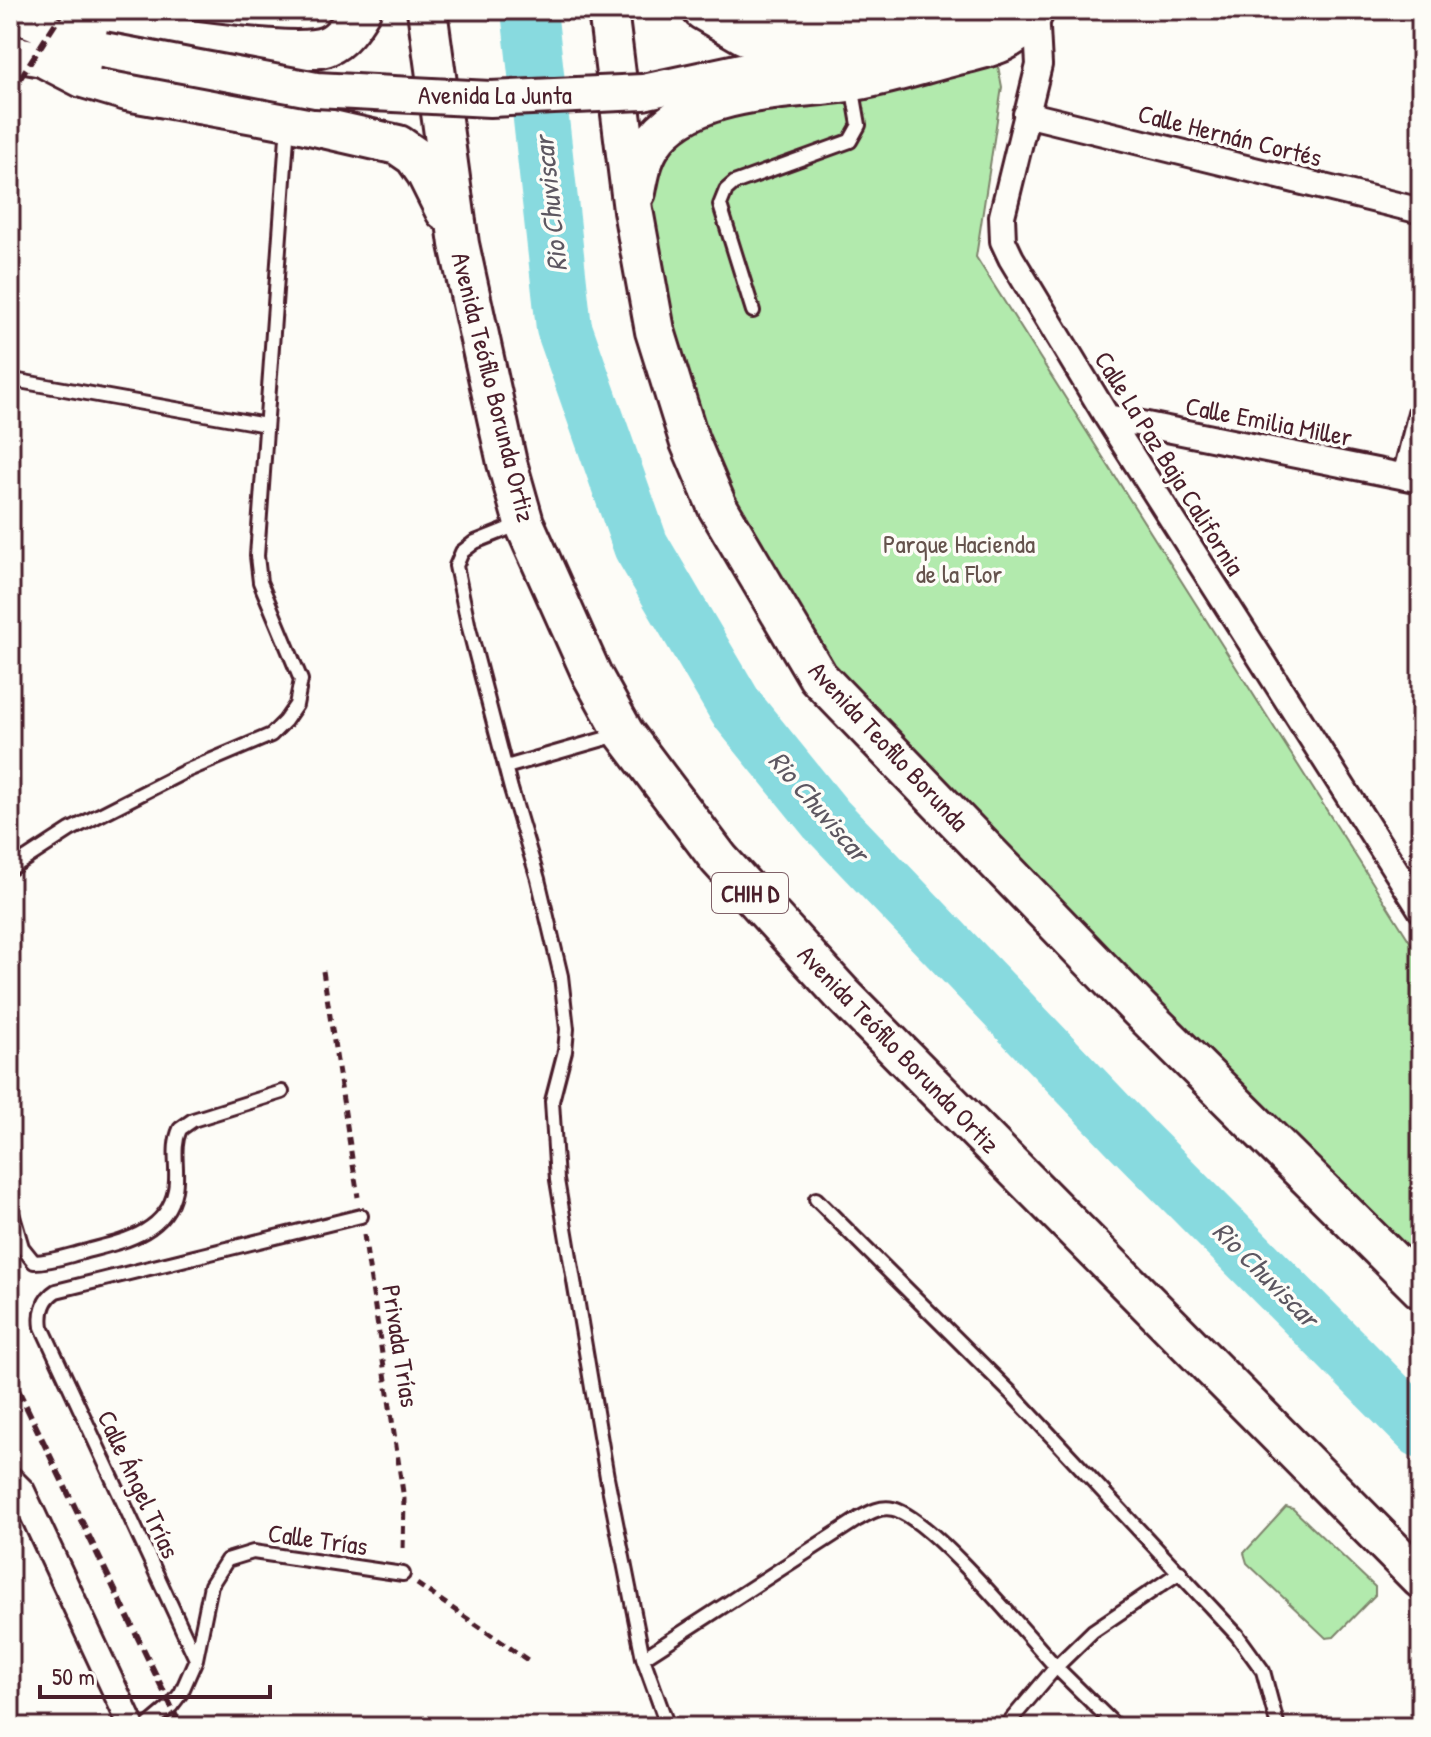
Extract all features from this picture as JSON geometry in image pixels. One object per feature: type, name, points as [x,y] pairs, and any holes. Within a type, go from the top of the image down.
[{"type":"main road","points":[[361,10],[349,28],[328,46],[297,50],[94,29],[75,48],[104,86],[288,120],[398,145],[414,156],[426,173],[459,244]]},
{"type":"main road","name":"Avenida Teófilo Borunda Ortiz","points":[[427,10],[459,244],[507,463],[524,523],[592,675],[624,733],[719,859],[842,994],[1421,1579]]},
{"type":"main road","name":"Avenida Teofilo Borunda","points":[[608,10],[633,210],[655,331],[689,440],[717,506],[818,677],[1140,1010],[1421,1289]]},
{"type":"main road","points":[[702,10],[745,35],[838,24],[897,23]]},
{"type":"main road","name":"Avenida La Junta","points":[[10,53],[75,48],[316,90],[490,99],[643,92],[766,68],[897,23],[1026,10]]},
{"type":"main road","points":[[633,210],[644,160],[650,147],[663,129],[679,117],[726,98],[852,82],[1009,40],[1023,29],[1036,10]]},
{"type":"main road","name":"Avenida La Junta","points":[[10,12],[75,48]]},
{"type":"street","name":"Calle La Paz Baja California","points":[[1036,10],[1039,65],[1002,216],[1003,241],[1107,417],[1421,910]]},
{"type":"street","name":"Calle Hernán Cortés","points":[[1026,114],[1421,211]]},
{"type":"street","points":[[1413,479],[1421,413]]},
{"type":"street","name":"Calle Emilia Miller","points":[[1107,417],[1413,479]]},
{"type":"street","points":[[10,1479],[22,1491],[132,1727]]},
{"type":"lane","points":[[753,311],[720,205],[722,196],[734,183],[850,141],[859,125],[852,82]]},
{"type":"lane","points":[[10,869],[70,830],[186,771],[271,735],[296,705],[300,692],[298,669],[257,570],[288,120]]},
{"type":"lane","points":[[10,384],[19,381],[266,425]]},
{"type":"lane","points":[[524,523],[475,542],[462,552],[456,566],[469,628],[538,879],[561,976],[567,1029],[565,1051],[552,1101],[557,1180],[607,1477],[643,1658],[668,1727]]},
{"type":"lane","points":[[506,767],[624,733]]},
{"type":"lane","points":[[10,1206],[22,1247],[34,1262],[46,1262],[139,1236],[161,1218],[175,1192],[175,1149],[180,1129],[193,1120],[282,1092]]},
{"type":"lane","points":[[816,1199],[1012,1394],[1253,1654],[1269,1686],[1278,1727]]},
{"type":"lane","name":"Calle Ángel Trías","points":[[196,1659],[42,1327],[41,1314],[46,1300],[56,1291],[361,1216]]},
{"type":"lane","points":[[643,1658],[858,1519],[888,1507],[902,1511],[951,1552],[1056,1667],[1117,1727]]},
{"type":"lane","name":"Calle Trías","points":[[146,1727],[181,1693],[196,1659],[211,1585],[227,1560],[253,1552],[403,1574]]},
{"type":"lane","points":[[1005,1727],[1056,1667],[1093,1631],[1180,1572]]},
{"type":"path","name":"Privada Trías","points":[[323,971],[404,1499],[403,1574]]},
{"type":"path","points":[[403,1574],[532,1663]]},
{"type":"green space","name":"Parque Hacienda de la Flor","points":[[997,61],[1002,87],[976,257],[1421,959],[1421,1269],[823,671],[691,432],[637,207],[681,121]]},
{"type":"green space","points":[[1286,1507],[1293,1509],[1375,1587],[1375,1595],[1334,1637],[1326,1638],[1247,1563],[1244,1553]]},
{"type":"waterway","name":"Rio Chuviscar","points":[[529,10],[564,328],[641,546],[736,708],[826,819],[1133,1140],[1421,1430]]},
{"type":"railway","points":[[10,94],[64,10]]},
{"type":"railway","points":[[10,1373],[181,1727]]}]
